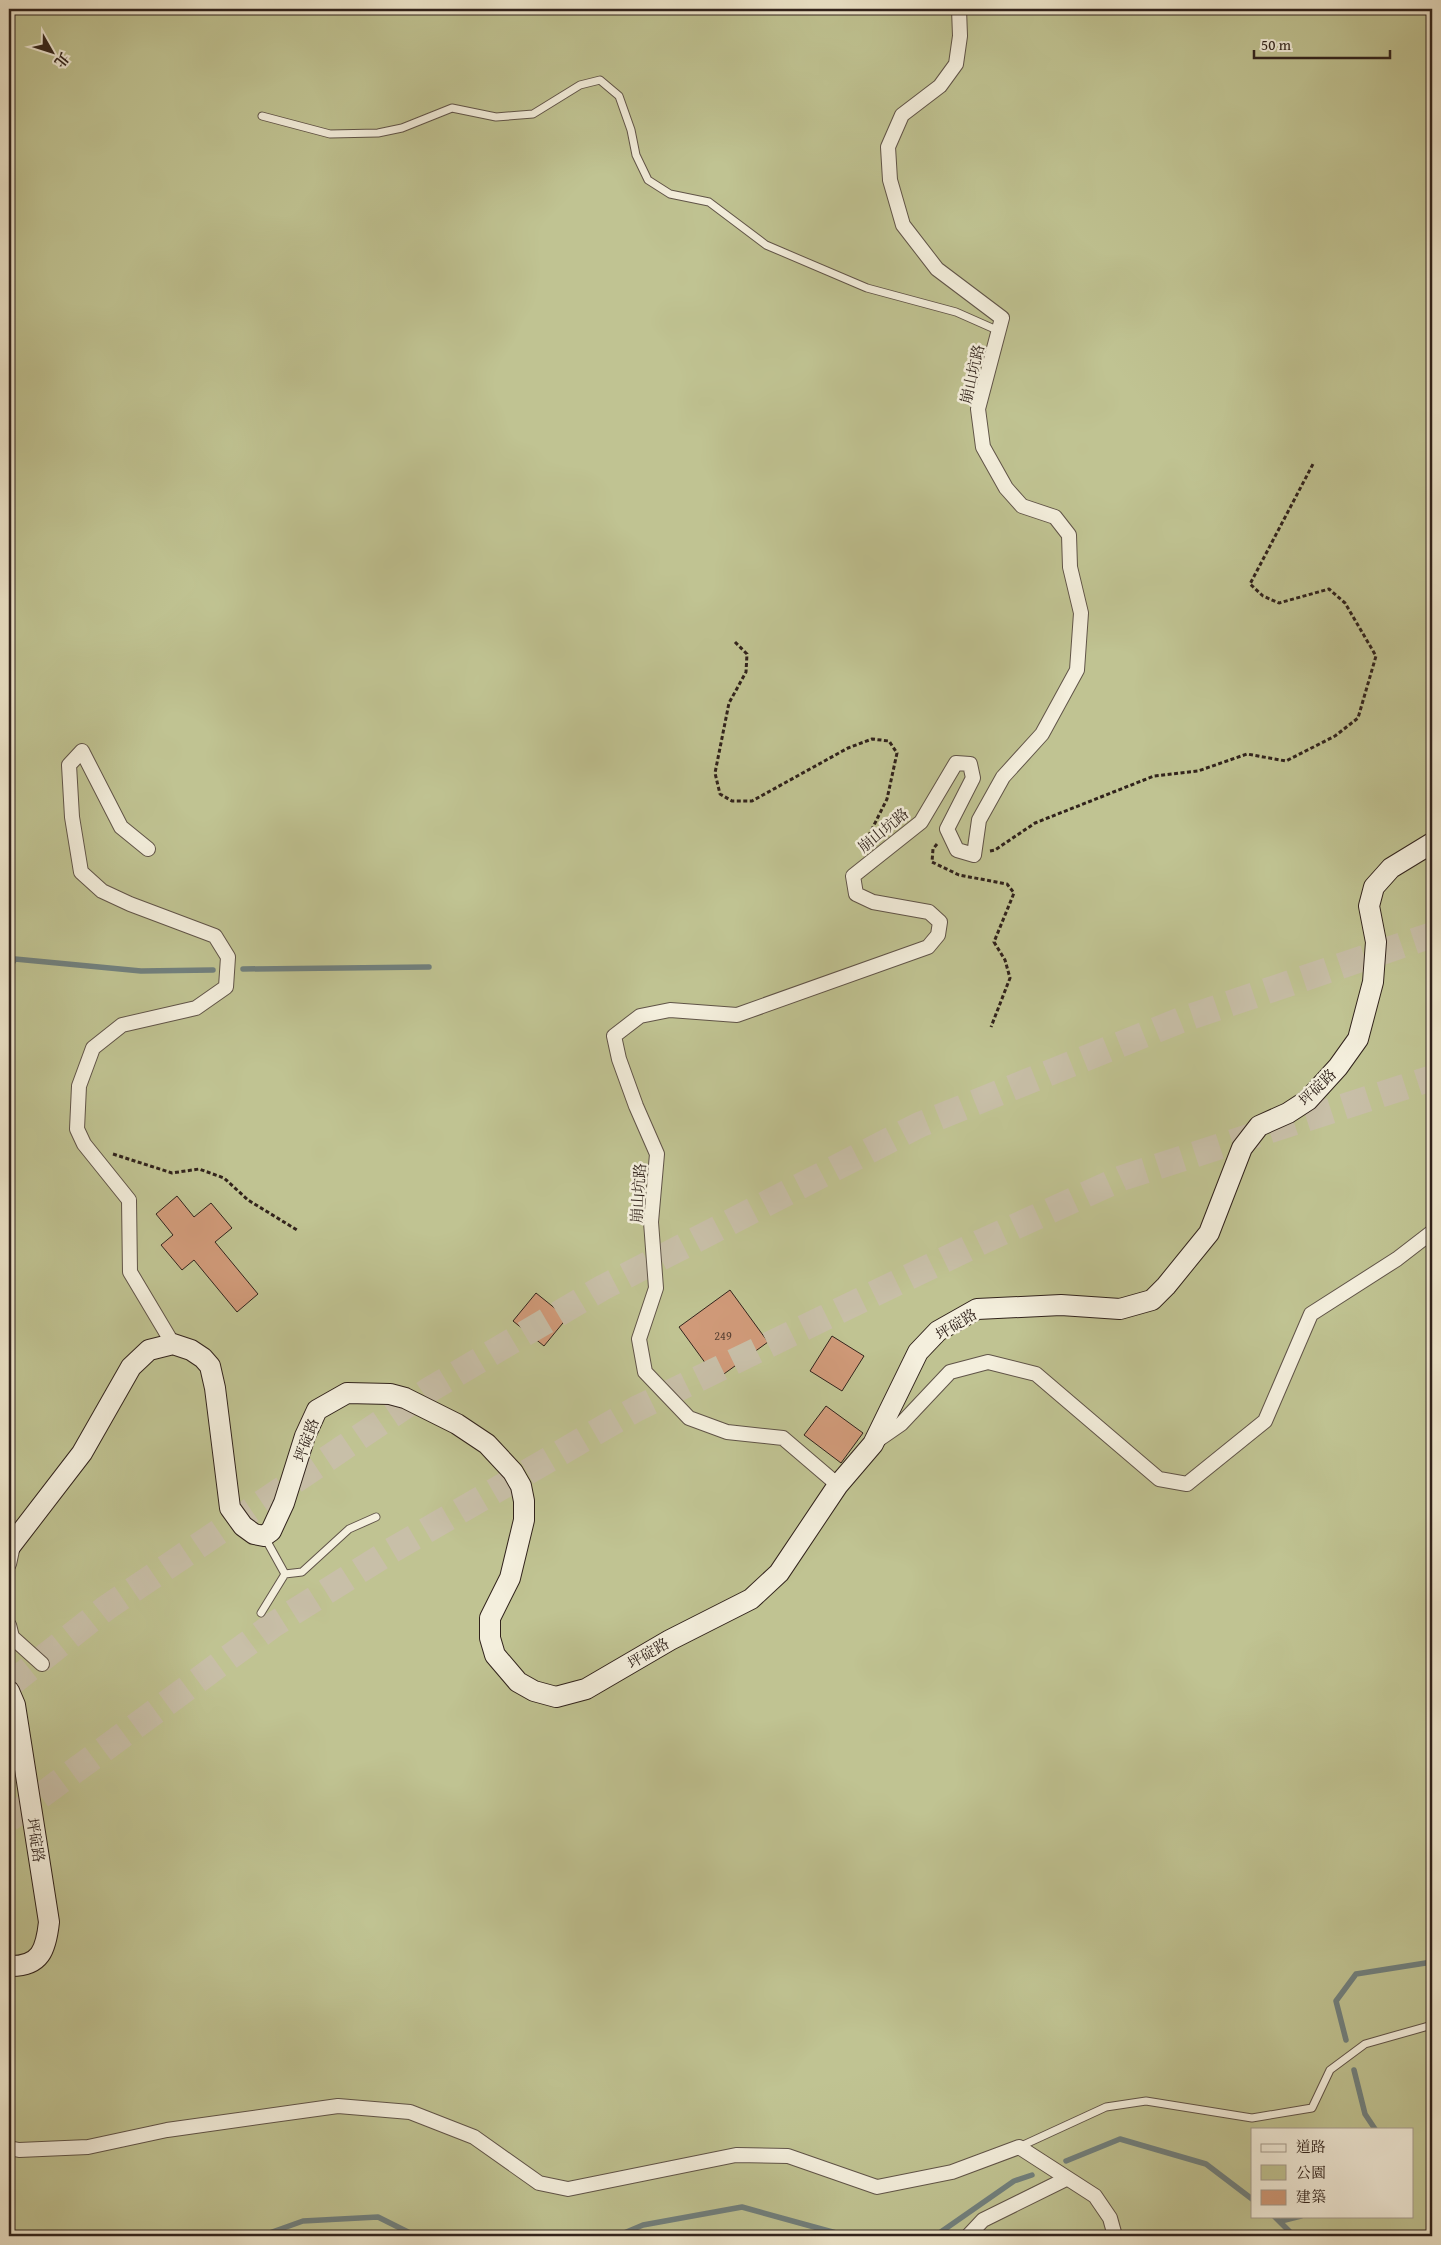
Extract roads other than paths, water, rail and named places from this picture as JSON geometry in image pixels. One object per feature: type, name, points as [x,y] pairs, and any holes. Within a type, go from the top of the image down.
[{"type":"main road","name":"坪碇路","points":[[264,1536],[271,1531],[279,1516],[305,1436],[317,1410],[335,1398],[347,1393],[390,1394],[405,1398],[457,1424],[487,1444],[513,1472],[521,1486],[524,1501],[524,1520],[510,1578],[490,1618],[490,1638],[495,1655],[518,1682],[534,1691],[556,1697],[586,1690],[670,1640],[751,1600],[779,1573],[838,1485],[873,1444],[918,1352],[938,1332],[977,1309],[1061,1305],[1120,1309],[1152,1300],[1166,1286],[1209,1233],[1242,1148],[1259,1126],[1288,1113],[1308,1100],[1338,1067],[1358,1039],[1372,982],[1376,942],[1369,906],[1374,887],[1390,868],[1432,843]]},
{"type":"main road","points":[[11,1545],[82,1453],[131,1367],[149,1350],[174,1344],[191,1350],[203,1358],[210,1366],[215,1388],[230,1508],[243,1526],[254,1534],[264,1536]]},
{"type":"main road","name":"坪碇路","points":[[9,1691],[15,1705],[48,1922],[47,1943],[43,1952],[29,1964],[9,1966]]},
{"type":"street","name":"崩山坑路","points":[[838,1485],[783,1438],[727,1432],[689,1418],[645,1372],[639,1339],[656,1288],[651,1222],[657,1154],[636,1106],[619,1059],[614,1036],[640,1016],[670,1010],[737,1015],[928,947],[938,935],[940,922],[929,912],[873,902],[856,894],[853,876],[921,822],[956,763],[970,764],[973,778],[947,828],[958,850],[974,854],[980,820],[1003,776],[1042,734],[1078,670],[1081,613],[1070,567],[1069,535],[1055,516],[1022,506],[1006,488],[983,447],[978,409],[1002,318],[937,270],[902,225],[890,180],[888,146],[902,115],[940,86],[956,64],[960,36],[959,9]]},
{"type":"street","points":[[148,849],[121,828],[82,751],[69,765],[72,817],[81,872],[102,891],[215,936],[228,957],[226,987],[196,1008],[122,1025],[93,1048],[79,1086],[77,1129],[84,1144],[129,1200],[130,1272],[174,1344]]},
{"type":"street","points":[[873,1444],[901,1424],[950,1372],[988,1362],[1036,1374],[1160,1479],[1187,1484],[1265,1421],[1311,1314],[1397,1259],[1432,1232]]},
{"type":"street","points":[[9,1564],[11,1545]]},
{"type":"street","points":[[9,1625],[12,1637],[42,1664]]},
{"type":"street","points":[[9,2148],[19,2150],[88,2148],[167,2130],[338,2106],[410,2112],[474,2138],[539,2182],[568,2189],[736,2155],[788,2156],[877,2187],[952,2172],[1019,2147],[1095,2196],[1110,2218],[1115,2236]]},
{"type":"street","points":[[968,2236],[983,2220],[1066,2179]]},
{"type":"lane","points":[[262,116],[330,134],[378,133],[402,128],[452,108],[496,117],[533,114],[580,85],[600,80],[619,96],[631,130],[636,155],[648,180],[670,194],[709,202],[766,245],[867,288],[956,312],[999,331]]},
{"type":"lane","points":[[285,1574],[302,1572],[348,1529],[376,1517]]},
{"type":"lane","points":[[264,1536],[285,1574]]},
{"type":"lane","points":[[261,1613],[285,1574]]},
{"type":"lane","points":[[1019,2147],[1106,2107],[1146,2102],[1252,2118],[1312,2108],[1330,2070],[1366,2044],[1432,2025]]},
{"type":"waterway","points":[[9,968],[15,959],[141,971],[213,970]]},
{"type":"waterway","points":[[243,969],[429,967]]},
{"type":"waterway","points":[[1346,2040],[1336,2001],[1356,1974],[1432,1962]]},
{"type":"waterway","points":[[1354,2070],[1365,2114],[1374,2128]]},
{"type":"waterway","points":[[1066,2161],[1120,2139],[1206,2164],[1251,2198]]},
{"type":"waterway","points":[[935,2236],[1014,2181],[1032,2175]]},
{"type":"waterway","points":[[617,2236],[643,2225],[742,2207],[847,2236]]},
{"type":"waterway","points":[[261,2236],[303,2221],[378,2217],[416,2236]]},
{"type":"waterway","points":[[1276,2218],[1294,2236]]},
{"type":"waterway","points":[[1281,2221],[1293,2218]]},
{"type":"tunnel","points":[[9,1685],[106,1608],[429,1390],[602,1288],[919,1125],[1181,1020],[1432,935]]},
{"type":"tunnel","points":[[9,1819],[273,1625],[389,1552],[636,1409],[981,1242],[1122,1178],[1432,1078]]}]
